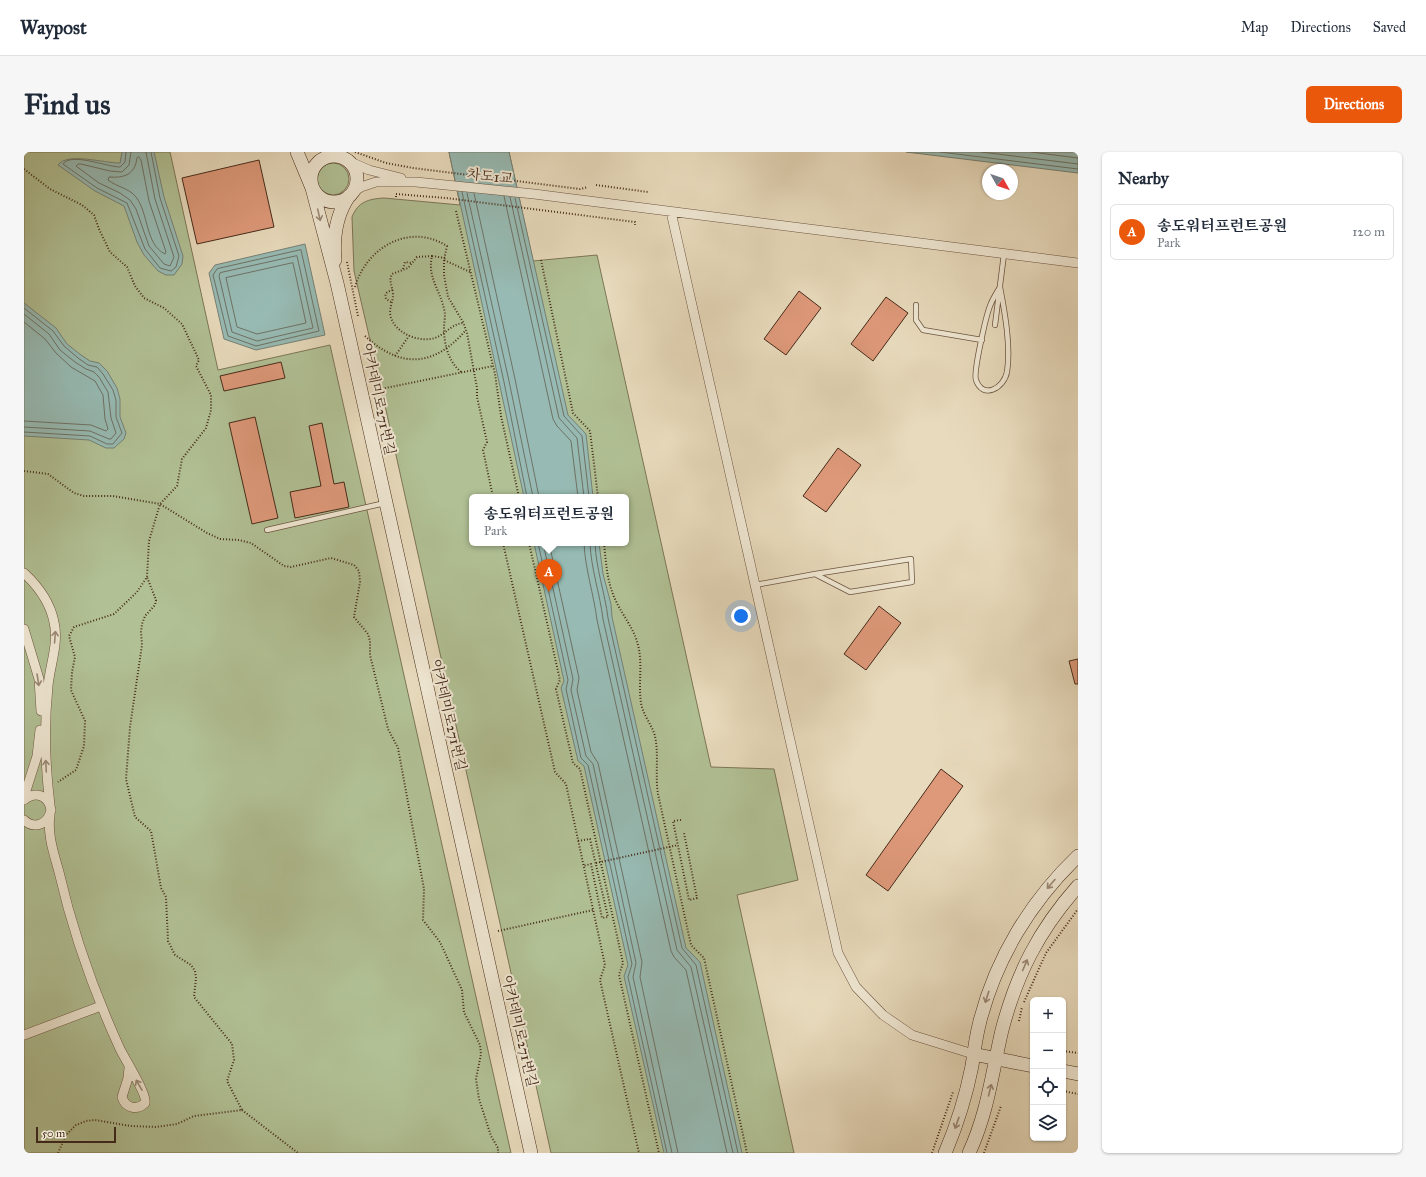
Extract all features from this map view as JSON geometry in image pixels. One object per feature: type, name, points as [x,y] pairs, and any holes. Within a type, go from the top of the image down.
[{"type":"street","points":[[297,152],[312,188],[337,283]]},
{"type":"street","points":[[334,152],[351,156],[369,170],[416,182]]},
{"type":"street","points":[[351,156],[333,156],[319,161],[311,173],[312,188],[318,197],[327,202],[338,202],[361,187],[376,182],[416,182]]},
{"type":"street","points":[[337,283],[335,254],[338,219],[342,207],[356,185],[357,176],[351,156]]},
{"type":"street","name":"차도1교","points":[[416,182],[534,194],[1078,263]]},
{"type":"street","points":[[671,212],[838,954],[856,987],[883,1015],[912,1035],[973,1054],[1030,1065]]},
{"type":"street","name":"아카데미로271번길","points":[[337,283],[531,1153]]},
{"type":"street","points":[[24,573],[41,592],[47,602],[56,630],[49,678],[46,722],[46,761],[50,805],[50,831],[68,909],[101,1006],[129,1068]]},
{"type":"street","points":[[24,629],[39,679],[41,709],[37,756],[24,798]]},
{"type":"street","points":[[24,798],[39,795],[44,797],[50,805]]},
{"type":"street","points":[[39,825],[50,816]]},
{"type":"street","points":[[24,821],[29,824],[39,825],[50,831]]},
{"type":"street","points":[[945,1153],[961,1110],[980,1020],[988,994],[1005,954],[1042,895],[1078,856]]},
{"type":"street","points":[[969,1153],[990,1093],[1011,1000],[1027,959],[1055,914],[1078,886]]},
{"type":"street","points":[[24,1035],[101,1006]]},
{"type":"street","points":[[1066,1072],[1078,1074]]},
{"type":"lane","points":[[995,325],[1004,254]]},
{"type":"lane","points":[[1000,287],[1005,318],[1007,372],[1001,384],[992,391],[981,387],[975,379],[975,372],[990,307],[1000,287]]},
{"type":"lane","points":[[916,305],[916,320],[923,330],[982,340]]},
{"type":"lane","points":[[267,530],[385,503]]},
{"type":"lane","points":[[755,585],[815,574],[911,559],[912,582],[850,592],[815,574]]},
{"type":"path","points":[[351,156],[440,171],[580,189],[588,187]]},
{"type":"path","points":[[24,169],[50,189],[82,205],[94,215],[110,252],[127,267],[135,286],[144,298],[164,308],[182,324],[199,360],[196,366],[211,395],[211,410],[206,428],[182,459],[177,486],[160,504],[149,541],[147,577],[156,600],[155,605],[145,616],[141,632],[142,645],[130,728],[126,779],[135,817],[151,831],[161,888],[166,897],[168,941],[175,955],[191,965],[195,971],[196,978],[194,997],[232,1044],[234,1060],[227,1081],[242,1110],[292,1150],[298,1153]]},
{"type":"path","points":[[596,185],[648,192]]},
{"type":"path","points":[[396,197],[396,194],[446,198],[635,222],[635,225]]},
{"type":"path","points":[[456,211],[493,366],[518,494]]},
{"type":"path","points":[[355,287],[358,276],[371,257],[380,248],[393,240],[416,237],[436,240],[447,246],[444,259],[444,275],[448,297],[466,330],[474,369],[477,397],[487,442],[483,450],[492,494]]},
{"type":"path","points":[[463,323],[458,324],[444,334],[430,339],[422,340],[408,336],[397,327],[392,320],[390,311],[393,290],[391,276],[394,272],[408,268],[420,256],[432,256],[444,259],[470,272]]},
{"type":"path","points":[[432,256],[432,278],[445,312],[444,334],[446,348],[452,362],[461,372]]},
{"type":"path","points":[[541,260],[573,413],[590,431],[598,494]]},
{"type":"path","points":[[403,269],[404,262],[412,263]]},
{"type":"path","points":[[391,302],[386,299],[385,295],[388,291],[393,290]]},
{"type":"path","points":[[365,336],[385,353],[394,357],[418,360],[431,357],[446,348],[466,330]]},
{"type":"path","points":[[394,357],[408,336]]},
{"type":"path","points":[[376,390],[493,366]]},
{"type":"path","points":[[24,471],[48,474],[74,494],[84,496],[113,496],[160,504],[207,533],[220,539],[239,540],[251,543],[284,566],[291,567],[331,558],[354,565],[359,570],[360,582],[354,617],[370,641],[370,656],[388,729],[398,748],[424,889],[424,920],[440,942],[462,990],[464,1012],[480,1045],[481,1054],[476,1079],[478,1099],[491,1136],[498,1148],[498,1153]]},
{"type":"path","points":[[504,546],[555,772],[566,784],[605,965],[600,980],[639,1153]]},
{"type":"path","points":[[530,546],[560,680],[556,688],[573,763],[580,769],[623,963],[619,975],[659,1153]]},
{"type":"path","points":[[604,546],[610,586],[616,601],[632,628],[638,644],[641,661],[639,687],[641,704],[652,729],[656,743],[656,773],[660,801],[691,945],[704,958],[747,1153]]},
{"type":"path","points":[[52,786],[76,770],[84,746],[85,721],[71,690],[75,657],[69,636],[74,627],[114,614],[137,592],[147,577]]},
{"type":"path","points":[[681,820],[673,821],[689,900],[697,898],[684,833]]},
{"type":"path","points":[[578,842],[590,839],[608,917],[602,918],[590,864],[583,866]]},
{"type":"path","points":[[596,863],[678,845]]},
{"type":"path","points":[[1019,1021],[1028,993],[1041,963],[1054,940],[1078,909]]},
{"type":"path","points":[[498,931],[593,910]]},
{"type":"path","points":[[1066,1051],[1078,1053]]},
{"type":"path","points":[[932,1153],[954,1089]]},
{"type":"path","points":[[1066,1092],[1078,1094]]},
{"type":"path","points":[[984,1153],[1001,1106]]},
{"type":"path","points":[[58,1153],[66,1135],[76,1125],[86,1121],[95,1120],[131,1126],[156,1127],[177,1124],[194,1116],[242,1110]]},
{"type":"green space","points":[[24,152],[170,152],[218,370],[330,345],[511,1153],[24,1153]]},
{"type":"green space","points":[[449,152],[509,152],[533,261],[597,255],[711,767],[774,769],[798,880],[737,895],[794,1153],[551,1153],[354,271],[352,217],[354,212],[368,200],[384,198],[460,205]]},
{"type":"green space","points":[[333,163],[342,166],[346,170],[349,179],[346,188],[342,192],[333,195],[324,192],[320,188],[317,179],[320,170],[324,166]]},
{"type":"water","points":[[122,152],[154,152],[164,197],[183,256],[182,264],[174,275],[166,275],[158,271],[144,255],[137,242],[124,206],[95,191],[58,165],[69,159],[86,159],[120,163]]},
{"type":"water","points":[[449,152],[509,152],[568,415],[586,434],[593,494],[523,494]]},
{"type":"water","points":[[906,152],[1078,152],[1078,173],[1018,166],[1018,164],[1004,164]]},
{"type":"water","points":[[305,244],[325,335],[256,350],[224,339],[209,273],[215,265]]},
{"type":"water","points":[[24,303],[56,328],[67,344],[90,361],[99,363],[107,371],[117,388],[120,399],[120,417],[126,433],[124,439],[114,448],[106,448],[89,440],[24,436]]},
{"type":"water","points":[[535,546],[599,546],[603,574],[611,604],[612,617],[686,948],[700,962],[742,1153],[664,1153],[624,976],[628,965],[584,766],[578,761],[561,688],[564,681]]},
{"type":"building","points":[[259,160],[274,227],[197,244],[182,178]]},
{"type":"building","points":[[799,291],[821,308],[786,355],[764,339]]},
{"type":"building","points":[[886,297],[908,313],[873,361],[851,344]]},
{"type":"building","points":[[281,362],[285,378],[224,391],[220,376]]},
{"type":"building","points":[[255,417],[278,518],[252,524],[229,423]]},
{"type":"building","points":[[322,423],[334,484],[344,482],[349,507],[295,518],[290,492],[321,486],[309,426]]},
{"type":"building","points":[[838,448],[861,465],[826,512],[803,496]]},
{"type":"building","points":[[879,606],[901,623],[866,670],[844,654]]},
{"type":"building","points":[[1078,659],[1078,684],[1075,684],[1069,661]]},
{"type":"building","points":[[941,769],[963,786],[888,891],[866,875]]},
{"type":"place","name":"송도워터프런트공원","points":[[549,592]]}]
